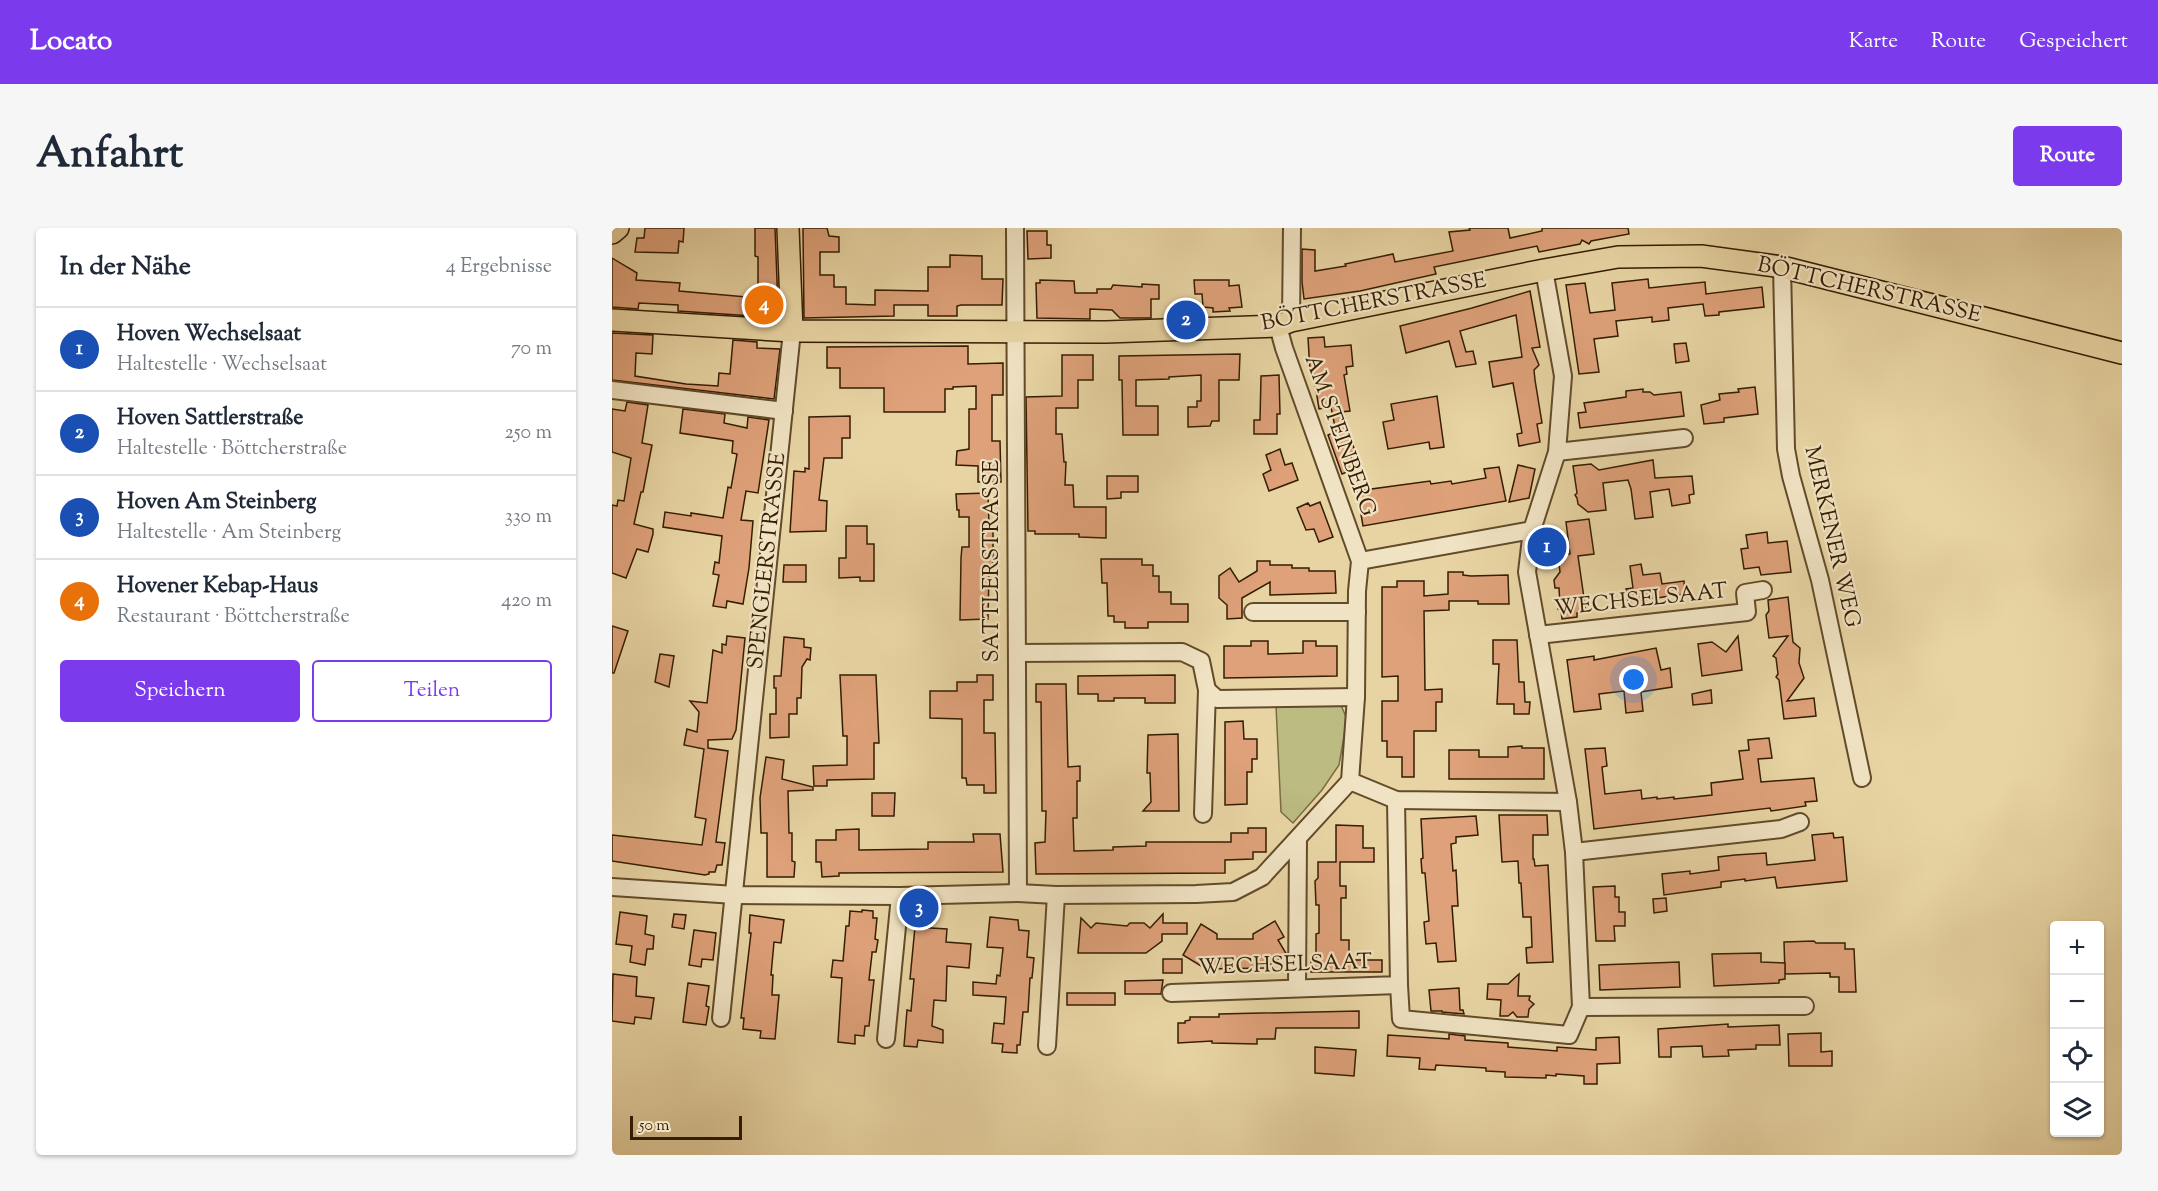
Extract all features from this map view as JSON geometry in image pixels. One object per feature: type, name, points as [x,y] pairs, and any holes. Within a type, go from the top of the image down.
[{"type":"main road","points":[[612,233],[618,228]]},
{"type":"main road","name":"SPENGLERSTRASSE","points":[[788,228],[792,331]]},
{"type":"main road","name":"BÖTTCHERSTRASSE","points":[[612,320],[792,331],[1014,333],[1106,332],[1285,324],[1544,270],[1618,257],[1701,256],[1782,267],[2122,353]]},
{"type":"street","name":"SATTLERSTRASSE","points":[[1014,228],[1018,893]]},
{"type":"street","name":"AM STEINBERG","points":[[1292,228],[1285,324],[1288,359],[1360,561],[1356,697],[1350,781]]},
{"type":"street","name":"MERKENER WEG","points":[[1782,267],[1786,449],[1791,476],[1820,580],[1862,778]]},
{"type":"street","name":"WECHSELSAAT","points":[[1396,800],[1401,1019],[1569,1035],[1581,1007],[1574,852],[1568,802],[1527,572],[1532,530],[1557,452],[1563,376],[1544,270]]},
{"type":"street","name":"SPENGLERSTRASSE","points":[[735,895],[792,331]]},
{"type":"street","points":[[612,390],[784,411]]},
{"type":"street","points":[[1557,452],[1684,438]]},
{"type":"street","points":[[1360,561],[1532,530]]},
{"type":"street","name":"WECHSELSAAT","points":[[1538,635],[1747,612],[1745,593],[1763,590]]},
{"type":"street","points":[[1253,612],[1357,612]]},
{"type":"street","points":[[1017,654],[1182,652],[1201,661],[1207,690],[1203,814]]},
{"type":"street","points":[[1207,690],[1217,699],[1356,697]]},
{"type":"street","points":[[612,887],[735,895],[900,896],[1233,892],[1262,877],[1350,781],[1396,800],[1568,802]]},
{"type":"street","points":[[1574,852],[1781,829],[1800,822]]},
{"type":"street","points":[[1297,987],[1298,839]]},
{"type":"street","points":[[721,1018],[735,895]]},
{"type":"street","points":[[1047,1046],[1056,895]]},
{"type":"street","points":[[886,1039],[900,896]]},
{"type":"street","name":"WECHSELSAAT","points":[[1171,993],[1400,985]]},
{"type":"street","points":[[1581,1007],[1805,1006]]},
{"type":"shaded area","points":[[1340,703],[1347,719],[1339,765],[1322,790],[1293,823],[1281,812],[1276,706]]},
{"type":"building","points":[[645,228],[684,228],[683,242],[679,241],[678,253],[635,252],[637,238],[644,238]]},
{"type":"building","points":[[755,228],[775,228],[778,307],[770,308],[766,317],[678,311],[678,305],[639,303],[638,309],[612,307],[612,258],[637,273],[636,280],[680,283],[679,291],[758,298]]},
{"type":"building","points":[[803,228],[827,228],[829,236],[839,237],[839,252],[820,252],[820,275],[834,275],[834,287],[846,287],[846,304],[875,305],[875,290],[928,291],[928,267],[950,267],[950,255],[982,256],[982,279],[1003,279],[1002,305],[961,305],[957,306],[957,316],[928,316],[928,305],[894,305],[894,316],[804,318]]},
{"type":"building","points":[[1469,228],[1508,228],[1510,238],[1542,231],[1542,228],[1628,228],[1629,234],[1591,241],[1589,244],[1582,240],[1580,244],[1539,252],[1537,246],[1434,267],[1436,274],[1360,291],[1304,299],[1302,249],[1315,250],[1315,271],[1393,254],[1395,262],[1453,251],[1449,232],[1470,230]]},
{"type":"building","points":[[1027,231],[1047,231],[1047,245],[1051,245],[1051,258],[1028,259]]},
{"type":"building","points":[[1648,279],[1649,288],[1705,282],[1706,294],[1762,287],[1764,307],[1719,312],[1719,315],[1705,316],[1703,304],[1668,308],[1669,320],[1652,322],[1652,317],[1616,321],[1618,336],[1594,339],[1599,372],[1579,374],[1566,285],[1585,283],[1590,313],[1615,310],[1612,283]]},
{"type":"building","points":[[1040,280],[1074,281],[1075,293],[1097,293],[1097,289],[1111,289],[1113,285],[1142,287],[1142,284],[1159,285],[1159,299],[1151,299],[1151,318],[1120,318],[1112,310],[1090,309],[1090,319],[1037,318],[1036,283],[1040,283]]},
{"type":"building","points":[[1194,280],[1229,280],[1229,286],[1239,285],[1242,307],[1229,308],[1230,311],[1213,312],[1213,308],[1203,307],[1202,294],[1195,294]]},
{"type":"building","points":[[1530,291],[1540,347],[1532,348],[1539,365],[1534,370],[1542,423],[1537,424],[1540,442],[1519,446],[1517,434],[1522,433],[1513,383],[1493,387],[1489,362],[1522,357],[1516,315],[1460,331],[1466,352],[1473,351],[1476,364],[1456,367],[1449,341],[1406,353],[1400,326]]},
{"type":"building","points":[[612,333],[653,335],[652,354],[636,353],[635,376],[686,384],[718,386],[719,373],[730,374],[733,340],[757,342],[757,348],[780,349],[774,399],[612,380]]},
{"type":"building","points":[[1324,337],[1325,347],[1351,345],[1353,366],[1346,367],[1347,374],[1344,375],[1350,411],[1341,412],[1355,451],[1350,453],[1355,469],[1342,474],[1328,435],[1336,432],[1331,407],[1319,409],[1313,371],[1310,371],[1308,338]]},
{"type":"building","points":[[1686,343],[1689,361],[1676,363],[1674,344]]},
{"type":"building","points":[[968,346],[968,364],[1003,363],[1003,395],[992,395],[992,441],[1000,441],[1001,482],[978,482],[978,466],[956,465],[957,451],[969,449],[969,409],[976,409],[976,386],[945,389],[945,412],[884,412],[884,388],[840,388],[840,368],[827,368],[827,347]]},
{"type":"building","points":[[1240,354],[1239,380],[1219,380],[1219,421],[1212,421],[1210,426],[1188,427],[1188,407],[1197,407],[1197,401],[1201,401],[1201,375],[1136,380],[1136,406],[1158,406],[1158,435],[1123,435],[1119,356]]},
{"type":"building","points":[[1062,355],[1093,355],[1093,380],[1078,380],[1078,408],[1056,408],[1056,434],[1062,434],[1064,462],[1066,462],[1065,485],[1073,485],[1074,507],[1106,507],[1106,538],[1079,537],[1079,534],[1035,534],[1035,531],[1028,531],[1026,397],[1062,396]]},
{"type":"building","points":[[1279,375],[1280,414],[1277,414],[1277,434],[1254,434],[1254,420],[1260,420],[1261,376]]},
{"type":"building","points":[[1755,387],[1758,414],[1724,418],[1724,422],[1704,424],[1701,405],[1720,400],[1719,394],[1739,392],[1738,389]]},
{"type":"building","points":[[1643,389],[1643,392],[1650,392],[1654,395],[1681,392],[1684,416],[1580,428],[1578,413],[1586,412],[1584,403],[1626,397],[1626,391]]},
{"type":"building","points":[[1437,396],[1444,447],[1430,449],[1429,442],[1388,449],[1383,422],[1394,420],[1391,404]]},
{"type":"building","points":[[627,402],[648,405],[642,443],[652,445],[634,524],[653,529],[653,534],[648,552],[637,549],[626,578],[612,573],[612,505],[617,506],[618,500],[624,501],[631,458],[612,452],[612,409],[625,411]]},
{"type":"building","points":[[683,409],[725,414],[724,423],[747,428],[748,417],[769,420],[758,493],[746,491],[741,520],[753,521],[743,604],[727,601],[726,608],[713,606],[719,575],[713,574],[715,562],[719,563],[722,536],[663,527],[665,512],[723,518],[737,454],[732,453],[733,441],[680,433]]},
{"type":"building","points":[[850,416],[850,438],[842,438],[842,458],[824,458],[819,500],[827,501],[826,531],[790,532],[794,471],[805,472],[805,468],[809,469],[809,417]]},
{"type":"building","points":[[1280,449],[1285,465],[1292,463],[1298,480],[1269,491],[1263,474],[1271,470],[1266,455]]},
{"type":"building","points":[[1653,460],[1655,478],[1692,476],[1694,494],[1689,495],[1690,503],[1672,506],[1669,489],[1650,492],[1653,517],[1635,519],[1628,480],[1603,483],[1606,510],[1588,512],[1578,504],[1575,495],[1577,493],[1573,466],[1591,464],[1599,470]]},
{"type":"building","points":[[1518,465],[1535,469],[1529,498],[1509,502]]},
{"type":"building","points":[[1499,467],[1506,501],[1363,526],[1357,491],[1430,481],[1431,484],[1451,481],[1452,484],[1486,478],[1484,469]]},
{"type":"building","points":[[1107,476],[1138,476],[1138,492],[1121,492],[1121,498],[1107,499]]},
{"type":"building","points":[[988,493],[989,526],[993,526],[993,573],[989,573],[988,619],[960,620],[961,558],[962,547],[969,547],[969,517],[959,517],[956,494]]},
{"type":"building","points":[[1320,502],[1333,537],[1319,542],[1314,529],[1306,530],[1297,508],[1308,503],[1310,506]]},
{"type":"building","points":[[1589,519],[1594,554],[1578,556],[1586,612],[1577,613],[1577,617],[1562,619],[1561,611],[1558,609],[1560,605],[1559,588],[1555,588],[1554,580],[1560,572],[1558,556],[1570,554],[1566,522]]},
{"type":"building","points":[[846,526],[867,526],[867,544],[874,544],[874,581],[860,581],[860,577],[839,578],[839,558],[846,558]]},
{"type":"building","points":[[1767,532],[1768,543],[1787,541],[1791,572],[1761,575],[1759,567],[1744,569],[1741,549],[1748,548],[1746,535]]},
{"type":"building","points":[[1101,559],[1142,559],[1142,565],[1153,565],[1153,576],[1159,576],[1159,592],[1171,592],[1171,604],[1188,604],[1188,622],[1148,622],[1148,628],[1125,628],[1125,622],[1114,622],[1114,616],[1108,616],[1107,583],[1102,583]]},
{"type":"building","points":[[1257,561],[1270,561],[1270,565],[1292,565],[1292,568],[1309,568],[1309,571],[1335,571],[1336,593],[1270,595],[1270,582],[1242,598],[1242,618],[1227,619],[1227,605],[1219,598],[1219,576],[1230,568],[1239,582],[1257,571]]},
{"type":"building","points":[[1641,564],[1643,575],[1660,573],[1662,584],[1684,581],[1685,594],[1628,602],[1626,589],[1633,588],[1630,566]]},
{"type":"building","points":[[784,565],[806,565],[806,582],[783,582]]},
{"type":"building","points":[[1448,572],[1463,572],[1463,575],[1471,576],[1508,575],[1509,604],[1449,601],[1449,610],[1424,611],[1425,690],[1442,689],[1442,702],[1436,702],[1436,731],[1414,731],[1414,777],[1402,777],[1402,757],[1387,757],[1387,741],[1382,741],[1382,701],[1398,701],[1398,676],[1382,677],[1382,587],[1397,587],[1397,581],[1424,581],[1424,596],[1448,594]]},
{"type":"building","points":[[1788,597],[1793,642],[1800,648],[1799,663],[1804,678],[1787,701],[1814,698],[1816,716],[1784,719],[1779,680],[1776,677],[1778,674],[1776,658],[1773,656],[1788,636],[1769,638],[1766,615],[1769,611],[1768,600]]},
{"type":"building","points":[[612,626],[628,631],[614,673],[612,673]]},
{"type":"building","points":[[727,636],[745,638],[736,730],[732,739],[708,740],[708,748],[728,751],[716,842],[725,843],[722,865],[717,865],[715,872],[705,875],[612,861],[612,835],[702,845],[706,819],[695,817],[704,749],[684,745],[687,729],[697,732],[699,712],[690,701],[707,703],[713,650],[722,653],[722,644],[726,645]]},
{"type":"building","points":[[1738,636],[1742,670],[1702,676],[1698,644],[1712,642],[1726,652]]},
{"type":"building","points":[[784,637],[804,639],[804,647],[811,648],[810,660],[807,659],[802,667],[801,698],[797,698],[797,714],[789,714],[789,737],[770,738],[770,714],[776,714],[774,676],[781,676]]},
{"type":"building","points":[[1493,640],[1517,640],[1519,682],[1524,682],[1525,702],[1530,702],[1529,714],[1514,714],[1514,704],[1497,704],[1499,664],[1493,664]]},
{"type":"building","points":[[1251,641],[1268,641],[1268,654],[1303,653],[1303,641],[1316,641],[1316,646],[1337,646],[1337,676],[1224,678],[1224,646],[1251,646]]},
{"type":"building","points":[[1656,648],[1661,670],[1670,668],[1672,687],[1641,692],[1643,711],[1626,713],[1624,691],[1599,694],[1601,709],[1574,712],[1567,660],[1594,656],[1594,660]]},
{"type":"building","points":[[660,654],[674,656],[669,687],[655,682]]},
{"type":"building","points":[[840,675],[876,675],[879,743],[874,743],[874,779],[827,780],[827,786],[814,786],[813,766],[847,765],[847,736],[843,736]]},
{"type":"building","points":[[977,675],[993,675],[993,700],[984,700],[984,733],[995,733],[996,793],[984,793],[984,785],[967,785],[966,778],[962,778],[962,719],[930,718],[930,691],[957,691],[957,682],[977,682]]},
{"type":"building","points":[[1175,675],[1175,703],[1145,703],[1145,698],[1114,698],[1114,701],[1098,701],[1098,694],[1078,694],[1078,676]]},
{"type":"building","points":[[1036,684],[1066,684],[1068,767],[1080,766],[1080,781],[1077,781],[1077,818],[1073,818],[1074,851],[1146,846],[1146,842],[1231,842],[1231,833],[1248,833],[1248,828],[1266,828],[1266,852],[1253,852],[1253,859],[1225,860],[1225,873],[1036,874],[1035,843],[1045,842],[1046,811],[1042,811],[1041,702],[1036,702]]},
{"type":"building","points":[[1711,690],[1712,703],[1693,705],[1692,694]]},
{"type":"building","points":[[1243,721],[1244,739],[1257,739],[1257,759],[1252,759],[1252,772],[1247,772],[1247,804],[1225,805],[1225,722]]},
{"type":"building","points":[[1178,734],[1179,811],[1143,811],[1151,802],[1150,773],[1147,773],[1148,735]]},
{"type":"building","points":[[1769,738],[1772,758],[1758,759],[1761,782],[1814,778],[1817,801],[1805,802],[1806,806],[1771,811],[1770,808],[1594,829],[1585,749],[1605,748],[1607,766],[1602,767],[1605,794],[1641,790],[1642,799],[1674,797],[1674,799],[1712,795],[1711,783],[1743,779],[1739,751],[1749,750],[1748,740]]},
{"type":"building","points":[[1522,746],[1522,748],[1544,748],[1544,779],[1449,779],[1449,750],[1479,750],[1479,757],[1508,757],[1508,747]]},
{"type":"building","points":[[766,757],[784,760],[782,779],[813,787],[813,790],[788,791],[789,833],[792,833],[792,861],[795,862],[794,877],[767,877],[767,833],[761,833],[760,798]]},
{"type":"building","points":[[872,793],[895,793],[894,816],[872,816]]},
{"type":"building","points":[[1499,815],[1547,815],[1548,835],[1533,835],[1533,859],[1535,866],[1548,865],[1553,962],[1527,963],[1526,948],[1532,947],[1531,917],[1523,917],[1518,861],[1502,862]]},
{"type":"building","points":[[1476,816],[1478,835],[1456,837],[1456,843],[1451,844],[1453,871],[1456,870],[1458,906],[1452,906],[1456,961],[1438,962],[1436,943],[1426,944],[1424,922],[1429,921],[1425,873],[1422,873],[1421,819]]},
{"type":"building","points":[[1336,825],[1363,826],[1363,848],[1374,848],[1374,862],[1340,862],[1340,886],[1346,886],[1346,898],[1341,898],[1341,940],[1349,940],[1349,960],[1382,960],[1382,972],[1311,972],[1311,960],[1316,960],[1316,934],[1319,933],[1319,905],[1316,905],[1315,881],[1318,878],[1318,862],[1336,862]]},
{"type":"building","points":[[859,829],[859,850],[928,849],[928,842],[974,842],[973,834],[1000,834],[1003,872],[839,873],[839,876],[822,877],[821,862],[816,862],[816,840],[836,840],[836,830]]},
{"type":"building","points":[[1833,833],[1834,838],[1843,837],[1847,881],[1777,888],[1775,877],[1745,881],[1745,879],[1721,882],[1721,887],[1664,895],[1662,874],[1690,871],[1690,874],[1719,870],[1718,857],[1735,855],[1766,853],[1767,865],[1815,860],[1812,835]]},
{"type":"building","points":[[1615,886],[1615,897],[1619,897],[1619,912],[1625,912],[1625,926],[1614,926],[1615,941],[1596,941],[1593,887]]},
{"type":"building","points":[[1666,898],[1667,911],[1654,913],[1653,899]]},
{"type":"building","points":[[862,910],[873,911],[873,918],[877,918],[875,939],[878,940],[876,952],[872,952],[869,980],[874,980],[869,1026],[865,1026],[864,1036],[855,1035],[855,1044],[838,1042],[842,978],[831,977],[833,960],[843,961],[846,926],[849,926],[850,911],[862,912]]},
{"type":"building","points":[[620,912],[647,916],[645,934],[654,936],[653,949],[647,949],[645,965],[630,962],[632,946],[616,944]]},
{"type":"building","points":[[674,914],[686,915],[684,929],[672,927]]},
{"type":"building","points":[[1163,914],[1163,923],[1187,923],[1187,934],[1162,934],[1162,941],[1146,953],[1078,953],[1081,918],[1091,928],[1096,923],[1127,926],[1130,923],[1144,923],[1150,928]]},
{"type":"building","points":[[750,915],[784,920],[781,943],[774,942],[771,975],[773,975],[772,995],[779,995],[775,1039],[760,1038],[761,1031],[743,1029],[744,1018],[741,1018],[751,933],[749,933]]},
{"type":"building","points":[[990,917],[1018,920],[1019,930],[1029,931],[1027,957],[1034,958],[1028,1012],[1023,1012],[1020,1045],[1017,1045],[1017,1053],[1002,1052],[1003,1044],[992,1043],[994,1023],[1004,1024],[1006,997],[973,995],[973,982],[996,984],[997,975],[1000,976],[1003,948],[987,947]]},
{"type":"building","points":[[1275,921],[1284,937],[1278,940],[1287,955],[1264,968],[1206,969],[1183,955],[1201,924],[1217,934],[1217,939],[1253,939],[1253,934]]},
{"type":"building","points":[[915,927],[947,929],[946,942],[971,944],[969,968],[947,966],[946,1001],[934,1000],[932,1026],[943,1030],[943,1043],[918,1040],[917,1047],[904,1046],[907,1010],[911,1011],[914,979],[910,979]]},
{"type":"building","points":[[694,930],[716,933],[713,960],[702,959],[701,967],[689,965]]},
{"type":"building","points":[[1814,941],[1816,943],[1845,943],[1845,949],[1854,949],[1856,992],[1839,992],[1839,977],[1830,977],[1830,973],[1785,974],[1784,942]]},
{"type":"building","points":[[1761,953],[1761,962],[1785,963],[1785,979],[1779,980],[1779,983],[1714,986],[1712,954]]},
{"type":"building","points":[[1163,959],[1182,959],[1182,973],[1163,973]]},
{"type":"building","points":[[1679,962],[1680,987],[1600,990],[1599,965]]},
{"type":"building","points":[[613,974],[637,977],[636,996],[654,998],[651,1019],[635,1017],[634,1024],[612,1021]]},
{"type":"building","points":[[1519,974],[1518,996],[1530,996],[1529,1000],[1534,1004],[1529,1009],[1528,1017],[1517,1017],[1513,1012],[1508,1016],[1500,1016],[1501,1000],[1487,999],[1488,984],[1508,984]]},
{"type":"building","points":[[1163,980],[1161,994],[1125,994],[1125,981]]},
{"type":"building","points":[[688,983],[709,986],[706,1025],[683,1022]]},
{"type":"building","points":[[1459,988],[1460,1010],[1463,1010],[1464,1014],[1431,1011],[1429,990]]},
{"type":"building","points":[[1067,993],[1115,993],[1115,1005],[1067,1005]]},
{"type":"building","points":[[1359,1011],[1359,1028],[1276,1028],[1275,1039],[1257,1039],[1257,1044],[1212,1043],[1212,1041],[1178,1043],[1178,1023],[1185,1023],[1190,1020],[1190,1017],[1219,1017],[1219,1014]]},
{"type":"building","points":[[1728,1024],[1728,1027],[1779,1025],[1780,1045],[1756,1045],[1756,1049],[1728,1050],[1729,1056],[1703,1057],[1702,1046],[1671,1047],[1671,1057],[1659,1057],[1658,1029]]},
{"type":"building","points":[[1821,1033],[1821,1052],[1832,1051],[1832,1066],[1789,1066],[1788,1034]]},
{"type":"building","points":[[1449,1034],[1465,1036],[1465,1040],[1508,1043],[1508,1047],[1557,1051],[1557,1047],[1596,1050],[1596,1038],[1619,1037],[1620,1063],[1597,1064],[1597,1084],[1584,1084],[1584,1076],[1556,1074],[1556,1076],[1546,1075],[1546,1078],[1505,1077],[1505,1072],[1486,1071],[1486,1068],[1436,1065],[1435,1070],[1419,1069],[1420,1058],[1387,1056],[1388,1035],[1449,1039]]},
{"type":"building","points":[[1315,1047],[1356,1050],[1354,1076],[1315,1073]]},
{"type":"place","name":"Hovener Kebap-Haus","points":[[764,305]]},
{"type":"place","name":"Hoven Sattlerstraße","points":[[1186,320]]},
{"type":"place","name":"Hoven Wechselsaat","points":[[1547,547]]},
{"type":"place","name":"Hoven Am Steinberg","points":[[919,908]]}]
